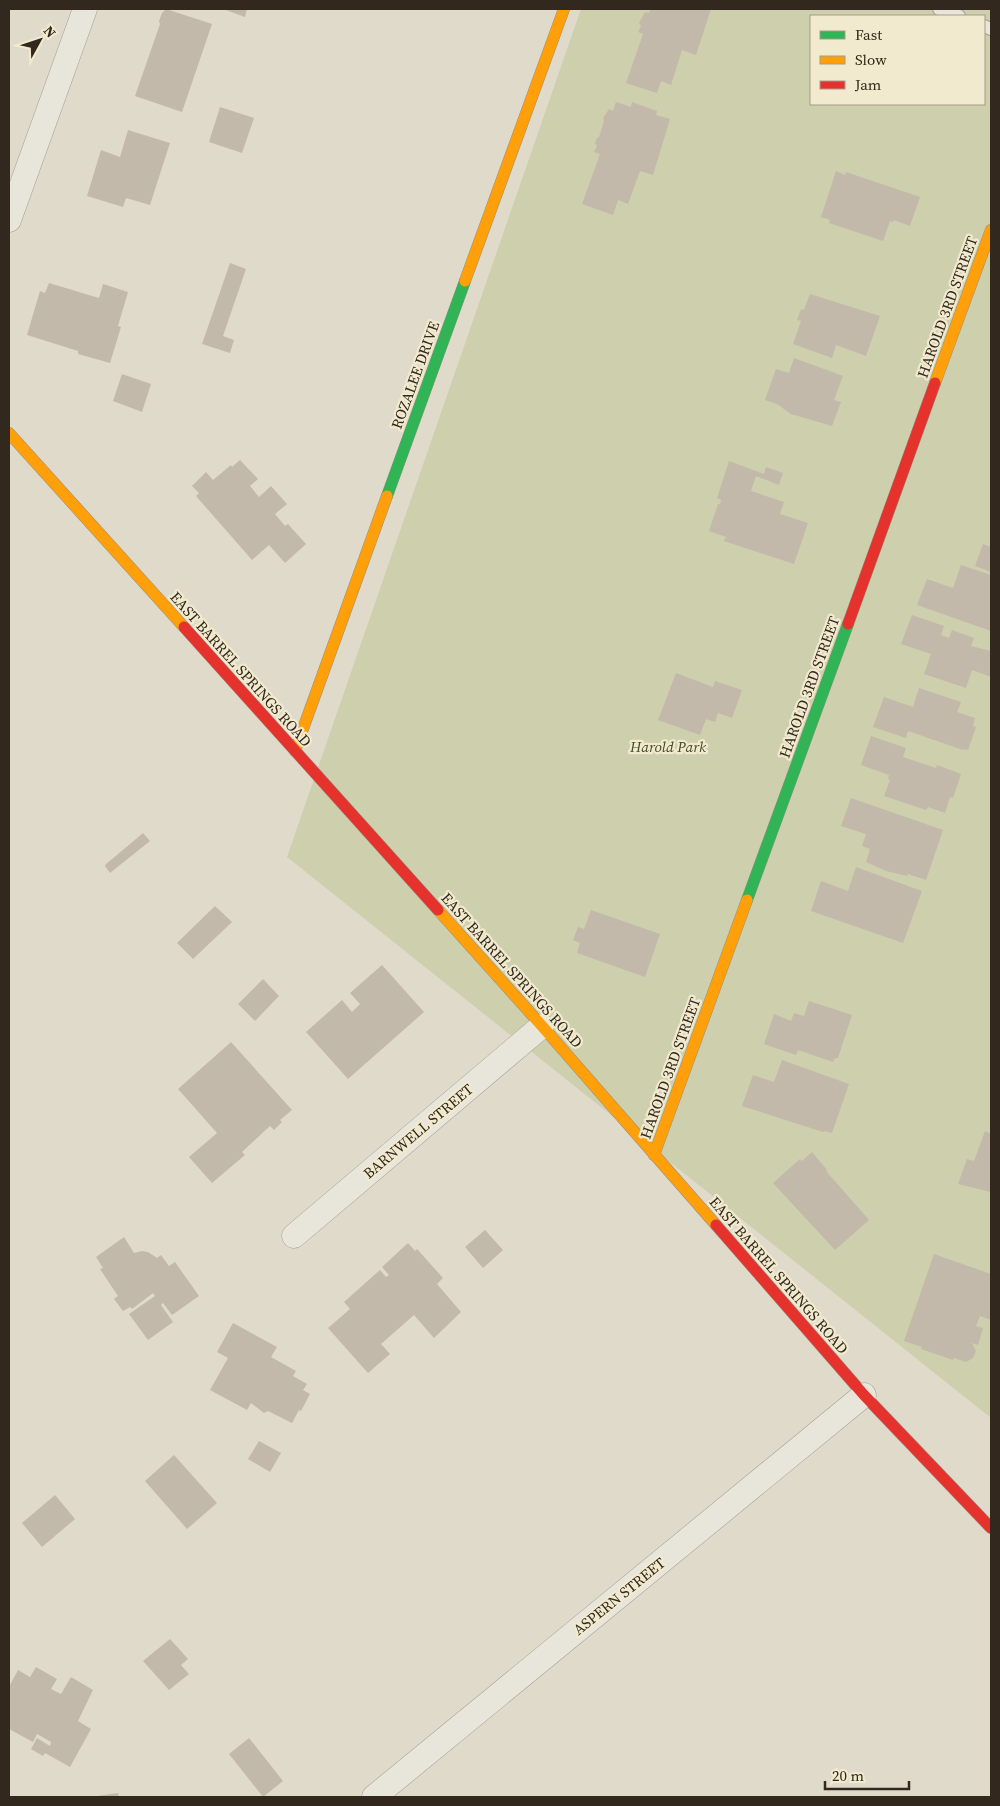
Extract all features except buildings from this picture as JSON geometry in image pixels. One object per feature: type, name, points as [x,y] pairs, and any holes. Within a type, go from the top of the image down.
[{"type":"street","points":[[9,220],[85,9]]},
{"type":"street","name":"ROZALEE DRIVE","points":[[295,751],[564,9]]},
{"type":"street","name":"HAROLD 3RD STREET","points":[[654,1155],[991,230]]},
{"type":"street","name":"EAST BARREL SPRINGS ROAD","points":[[9,433],[542,1026],[864,1395],[991,1528]]},
{"type":"street","name":"BARNWELL STREET","points":[[294,1236],[542,1026]]},
{"type":"street","name":"ASPERN STREET","points":[[374,1797],[864,1395]]},
{"type":"lane","points":[[939,9],[956,15]]},
{"type":"green space","name":"Harold Park","points":[[581,9],[991,9],[991,1418],[287,857]]},
{"type":"traffic: fast","points":[[387,496],[465,281]]},
{"type":"traffic: fast","points":[[747,900],[848,624]]},
{"type":"traffic: slow","points":[[465,281],[564,9]]},
{"type":"traffic: slow","points":[[935,383],[991,230]]},
{"type":"traffic: slow","points":[[9,433],[184,627]]},
{"type":"traffic: slow","points":[[295,751],[387,496]]},
{"type":"traffic: slow","points":[[654,1155],[747,900]]},
{"type":"traffic: slow","points":[[438,910],[716,1225]]},
{"type":"traffic: jam","points":[[848,624],[935,383]]},
{"type":"traffic: jam","points":[[184,627],[438,910]]},
{"type":"traffic: jam","points":[[716,1225],[864,1395],[991,1528]]}]
